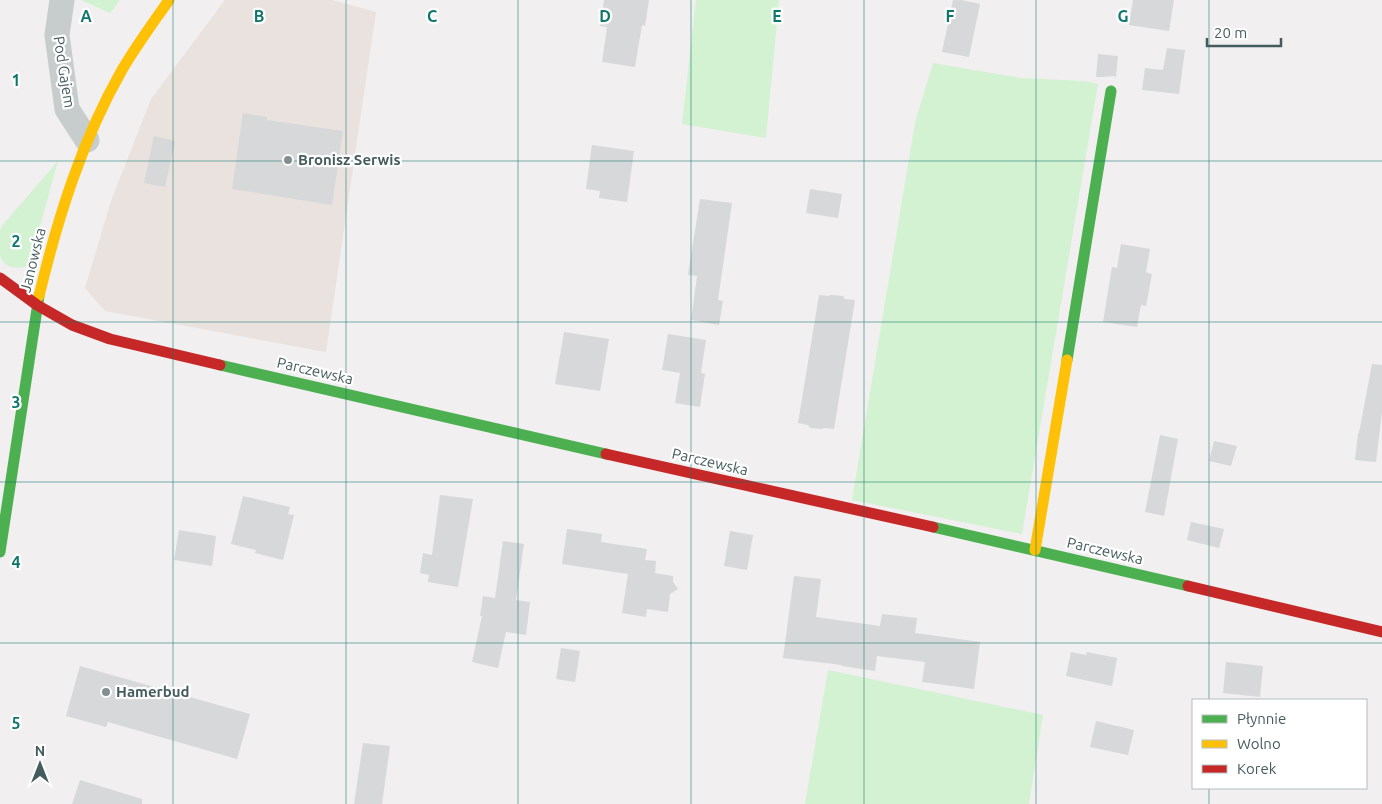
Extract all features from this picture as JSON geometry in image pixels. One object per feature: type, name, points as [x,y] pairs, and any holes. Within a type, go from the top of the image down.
[{"type":"street","name":"Pod Gajem","points":[[62,0],[57,35],[67,109],[87,140]]},
{"type":"street","name":"Janowska","points":[[0,552],[37,305],[43,274],[58,219],[99,113],[128,60],[169,0]]},
{"type":"street","points":[[1035,550],[1111,91]]},
{"type":"street","name":"Parczewska","points":[[0,278],[37,305],[72,325],[110,339],[619,457],[1035,550],[1382,632]]},
{"type":"shaded area","points":[[225,0],[332,0],[376,12],[326,352],[105,311],[85,288],[111,201],[151,99]]},
{"type":"green space","points":[[81,0],[120,0],[110,13]]},
{"type":"green space","points":[[696,0],[779,0],[766,138],[682,124]]},
{"type":"green space","points":[[933,63],[1021,78],[1084,81],[1098,84],[1022,534],[852,500],[915,123]]},
{"type":"green space","points":[[58,161],[29,266],[16,268],[8,266],[0,256],[0,230]]},
{"type":"green space","points":[[828,670],[1043,715],[1029,804],[805,804]]},
{"type":"building","points":[[604,0],[649,0],[645,26],[642,25],[635,67],[602,62],[607,27],[600,26]]},
{"type":"building","points":[[953,0],[980,4],[969,57],[942,52]]},
{"type":"building","points":[[1133,0],[1174,0],[1169,31],[1129,25]]},
{"type":"building","points":[[1167,48],[1185,50],[1179,94],[1142,90],[1145,68],[1163,70]]},
{"type":"building","points":[[1098,54],[1118,56],[1116,77],[1096,77]]},
{"type":"building","name":"Bronisz Serwis","points":[[243,113],[267,117],[267,120],[343,131],[332,205],[232,189]]},
{"type":"building","points":[[154,136],[175,141],[165,187],[144,183]]},
{"type":"building","points":[[592,145],[634,151],[627,202],[599,198],[600,191],[586,189]]},
{"type":"building","points":[[810,189],[842,194],[838,218],[806,213]]},
{"type":"building","points":[[700,199],[732,203],[718,300],[723,301],[719,325],[691,320],[697,276],[688,275]]},
{"type":"building","points":[[1121,244],[1150,249],[1146,272],[1152,274],[1146,306],[1141,305],[1137,327],[1103,322],[1112,267],[1117,268]]},
{"type":"building","points":[[819,295],[843,296],[845,299],[855,300],[834,429],[810,428],[808,425],[798,423]]},
{"type":"building","points":[[564,332],[609,339],[600,391],[555,384]]},
{"type":"building","points":[[668,334],[706,340],[701,373],[705,374],[700,407],[675,403],[680,373],[662,370]]},
{"type":"building","points":[[1372,364],[1382,365],[1382,412],[1376,462],[1355,460],[1358,433]]},
{"type":"building","points":[[1160,435],[1178,439],[1164,516],[1145,512]]},
{"type":"building","points":[[1214,441],[1237,446],[1231,466],[1209,461]]},
{"type":"building","points":[[440,495],[473,499],[458,587],[428,582],[429,575],[420,573],[423,553],[432,555]]},
{"type":"building","points":[[243,496],[290,507],[288,514],[294,515],[283,560],[255,553],[256,550],[231,544]]},
{"type":"building","points":[[1191,522],[1224,529],[1219,548],[1187,540]]},
{"type":"building","points":[[567,529],[602,534],[601,542],[647,549],[645,560],[656,561],[655,573],[673,576],[673,582],[678,589],[670,594],[668,612],[647,609],[646,617],[622,613],[628,574],[562,564]]},
{"type":"building","points":[[179,530],[216,536],[212,566],[174,560]]},
{"type":"building","points":[[730,531],[753,535],[747,570],[724,566]]},
{"type":"building","points":[[503,541],[524,544],[516,600],[530,602],[526,635],[506,632],[498,668],[472,662],[482,616],[480,616],[483,596],[495,598]]},
{"type":"building","points":[[794,576],[821,579],[816,617],[880,626],[882,614],[917,618],[915,633],[980,642],[974,689],[922,682],[925,662],[877,656],[875,671],[783,658]]},
{"type":"building","points":[[561,648],[580,651],[575,682],[556,679]]},
{"type":"building","points":[[1071,652],[1086,655],[1087,652],[1117,658],[1112,686],[1066,676]]},
{"type":"building","points":[[1226,662],[1263,666],[1260,697],[1223,693]]},
{"type":"building","points":[[80,666],[250,714],[237,759],[108,722],[106,727],[66,716]]},
{"type":"building","points":[[1096,721],[1134,730],[1128,755],[1090,747]]},
{"type":"building","points":[[363,743],[390,746],[382,804],[354,804]]},
{"type":"building","points":[[80,780],[142,799],[142,804],[72,804]]},
{"type":"traffic: fast","points":[[1067,360],[1111,91]]},
{"type":"traffic: fast","points":[[0,552],[39,296]]},
{"type":"traffic: fast","points":[[220,365],[606,454]]},
{"type":"traffic: fast","points":[[933,527],[1188,586]]},
{"type":"traffic: slow","points":[[39,296],[54,237],[83,151],[122,70],[169,0]]},
{"type":"traffic: slow","points":[[1035,550],[1067,360]]},
{"type":"traffic: jam","points":[[0,278],[37,305],[72,325],[110,339],[220,365]]},
{"type":"traffic: jam","points":[[606,454],[933,527]]},
{"type":"traffic: jam","points":[[1188,586],[1382,632]]},
{"type":"place","name":"Bronisz Serwis","points":[[288,160]]},
{"type":"place","name":"Hamerbud","points":[[106,692]]}]
